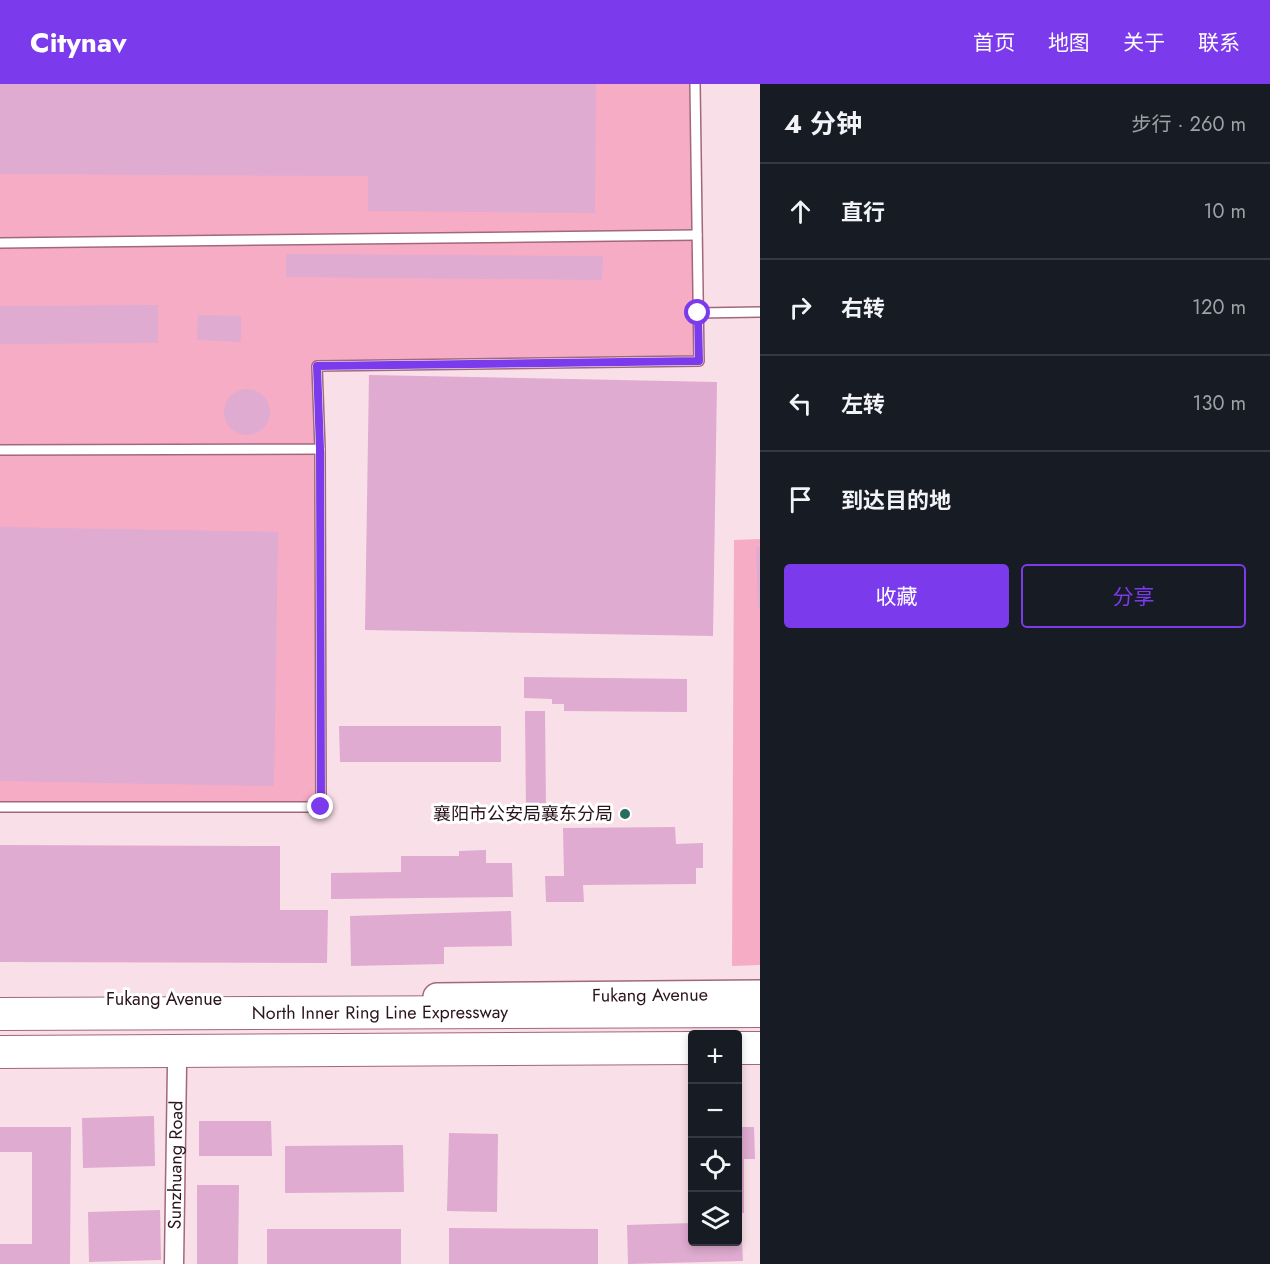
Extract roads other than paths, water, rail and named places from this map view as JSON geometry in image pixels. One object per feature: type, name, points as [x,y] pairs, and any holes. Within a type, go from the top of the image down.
[{"type":"highway","name":"North Inner Ring Line Expressway","points":[[0,1014],[760,1011]]},
{"type":"highway","name":"North Inner Ring Line Expressway","points":[[0,1052],[688,1048]]},
{"type":"highway","points":[[742,1048],[760,1048]]},
{"type":"main road","name":"Fukang Avenue","points":[[0,1000],[760,994]]},
{"type":"main road","points":[[742,1064],[760,1063]]},
{"type":"main road","points":[[0,1067],[688,1064]]},
{"type":"street","name":"Sunzhuang Road","points":[[174,1264],[177,1066]]},
{"type":"lane","points":[[0,807],[321,807],[320,449],[317,366],[699,361],[695,84]]},
{"type":"lane","points":[[0,243],[697,235]]},
{"type":"lane","points":[[698,313],[760,312]]},
{"type":"lane","points":[[0,450],[320,449]]},
{"type":"place","name":"襄阳市公安局襄东分局","points":[[625,814]]}]
